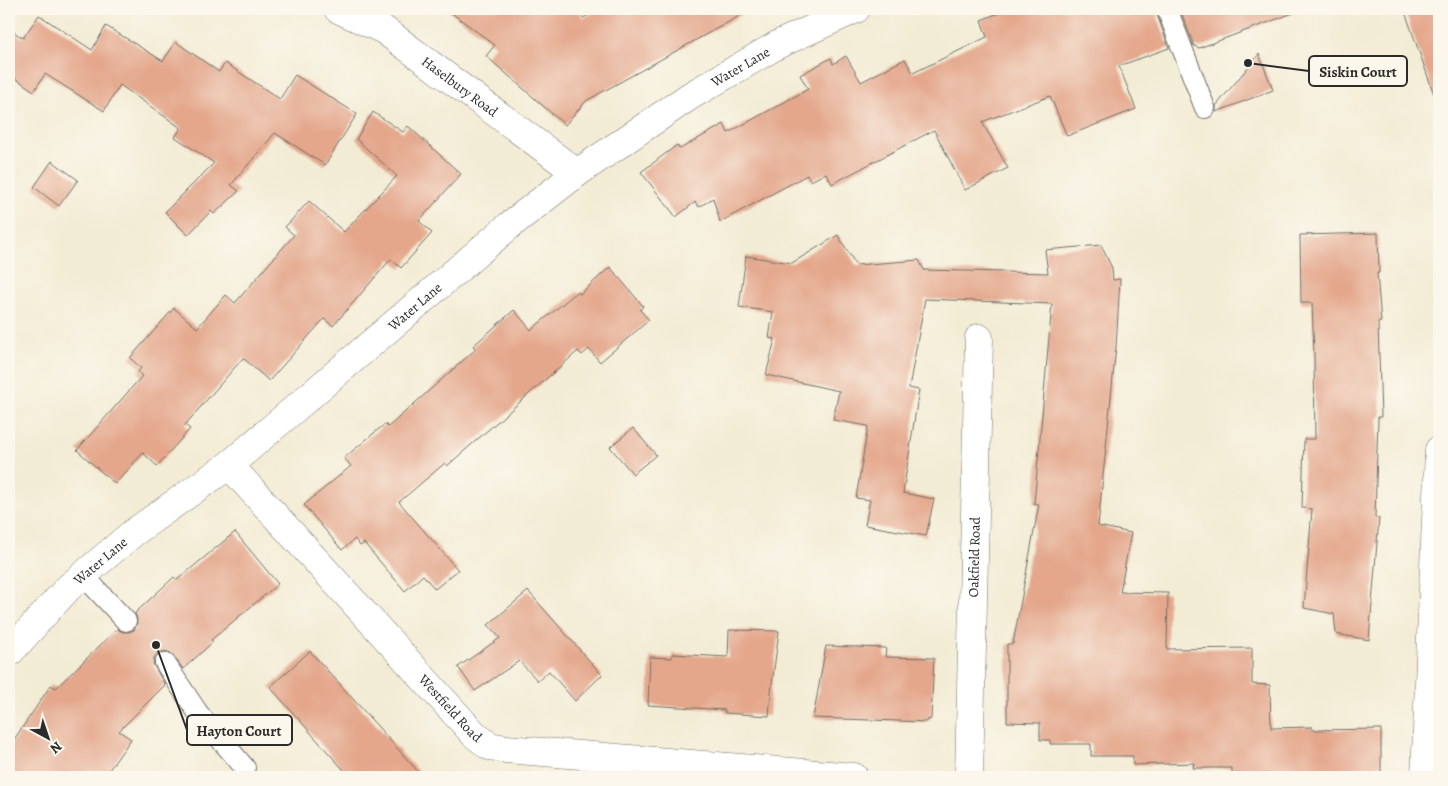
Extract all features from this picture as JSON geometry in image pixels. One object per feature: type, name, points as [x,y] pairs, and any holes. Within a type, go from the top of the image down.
[{"type":"street","name":"Haselbury Road","points":[[338,9],[384,30],[577,173]]},
{"type":"street","name":"Water Lane","points":[[9,653],[68,588],[83,575],[133,533],[229,465],[510,225],[577,173],[690,96],[779,44],[856,9]]},
{"type":"street","name":"Oakfield Road","points":[[968,777],[979,338]]},
{"type":"street","points":[[1425,777],[1439,450]]},
{"type":"street","name":"Westfield Road","points":[[229,465],[474,734],[489,746],[506,749],[854,777]]},
{"type":"lane","points":[[1167,9],[1204,108]]},
{"type":"lane","points":[[83,575],[126,621]]},
{"type":"lane","points":[[165,663],[198,713],[245,768]]},
{"type":"building","points":[[446,9],[578,9],[583,18],[601,9],[752,9],[586,101],[565,125],[486,56],[495,45]]},
{"type":"building","points":[[1009,9],[1155,9],[1169,48],[1119,66],[1136,109],[1067,136],[1050,96],[982,122],[1008,168],[965,190],[934,130],[832,184],[826,173],[811,181],[807,175],[720,222],[713,198],[699,207],[695,202],[676,217],[641,172],[677,145],[680,149],[724,124],[728,133],[808,89],[800,75],[831,58],[833,64],[846,56],[861,82],[905,59],[913,73],[987,37],[981,20]]},
{"type":"building","points":[[1180,9],[1296,9],[1296,12],[1199,48],[1194,46]]},
{"type":"building","points":[[1404,9],[1439,9],[1439,96],[1435,97]]},
{"type":"building","points":[[39,15],[92,50],[106,26],[163,61],[176,42],[219,72],[225,63],[280,99],[295,75],[357,114],[325,165],[275,133],[231,185],[239,191],[214,214],[211,211],[188,235],[165,212],[214,163],[175,137],[181,128],[120,85],[104,111],[45,74],[34,91],[9,74],[9,29],[23,38]]},
{"type":"building","points":[[1259,54],[1273,90],[1216,112],[1216,106]]},
{"type":"building","points":[[373,112],[403,132],[408,126],[461,174],[419,221],[432,233],[401,268],[391,259],[333,326],[324,319],[269,381],[243,358],[185,425],[190,429],[157,466],[143,453],[115,484],[77,450],[142,376],[138,372],[141,368],[130,358],[174,308],[197,328],[226,295],[235,303],[294,235],[285,227],[309,201],[344,232],[397,176],[356,139]]},
{"type":"building","points":[[52,161],[78,180],[59,206],[34,187]]},
{"type":"building","points":[[1378,233],[1379,273],[1377,273],[1381,322],[1378,322],[1381,417],[1378,417],[1375,518],[1379,518],[1369,640],[1336,634],[1334,614],[1304,608],[1312,509],[1302,508],[1304,439],[1315,439],[1312,303],[1301,303],[1300,235]]},
{"type":"building","points":[[838,235],[856,265],[919,260],[924,270],[1048,273],[1045,250],[1101,245],[1112,268],[1113,280],[1120,279],[1116,347],[1098,526],[1131,533],[1120,592],[1168,593],[1167,649],[1252,648],[1252,684],[1270,685],[1271,728],[1312,727],[1312,730],[1381,729],[1381,777],[1277,777],[1277,774],[1232,774],[1232,768],[1193,768],[1194,763],[1133,765],[1133,756],[1091,756],[1091,744],[1050,744],[1050,740],[1040,740],[1040,723],[1007,722],[1007,644],[1013,644],[1039,504],[1034,504],[1052,304],[925,299],[909,388],[919,390],[903,493],[934,499],[926,536],[865,525],[870,500],[856,498],[868,426],[833,420],[839,391],[766,375],[775,339],[769,338],[773,312],[739,307],[746,256],[792,263]]},
{"type":"building","points":[[610,267],[643,306],[640,310],[649,320],[600,362],[589,349],[582,355],[578,351],[447,466],[445,463],[399,502],[458,570],[435,589],[423,575],[405,591],[364,543],[360,546],[355,539],[342,550],[304,505],[351,466],[344,458],[385,424],[388,427],[476,349],[473,346],[514,310],[531,330],[577,292],[580,294]]},
{"type":"building","points":[[633,428],[656,455],[633,474],[610,447]]},
{"type":"building","points":[[235,532],[278,584],[211,640],[213,642],[183,669],[171,653],[165,651],[158,653],[154,658],[153,664],[165,685],[119,731],[131,739],[104,777],[9,777],[9,747],[51,685],[56,688],[117,629],[123,632],[134,630],[137,624],[135,613],[174,577],[177,580]]},
{"type":"building","points":[[528,591],[602,675],[575,701],[549,671],[538,681],[519,661],[475,691],[458,667],[500,638],[488,625]]},
{"type":"building","points":[[729,630],[779,631],[769,716],[725,713],[725,710],[648,705],[650,657],[672,658],[672,654],[728,657]]},
{"type":"building","points":[[826,646],[886,648],[885,657],[934,658],[931,719],[927,720],[927,722],[813,718]]},
{"type":"building","points":[[310,651],[423,777],[350,777],[270,687]]},
{"type":"place","name":"Siskin Court","points":[[1248,63]]},
{"type":"place","name":"Hayton Court","points":[[156,645]]}]
